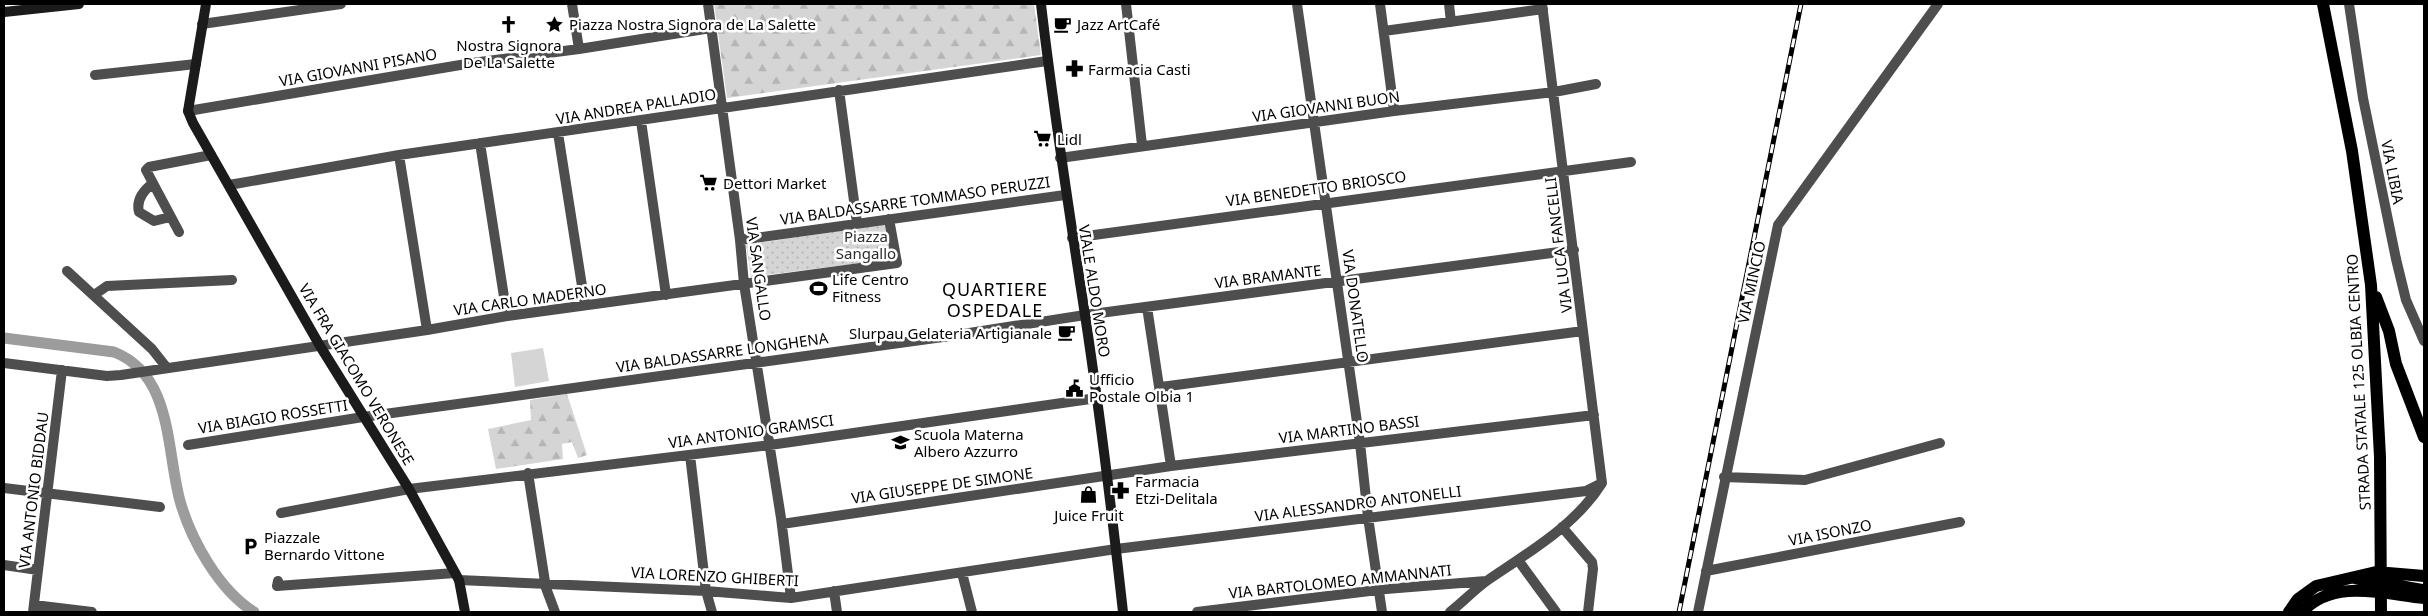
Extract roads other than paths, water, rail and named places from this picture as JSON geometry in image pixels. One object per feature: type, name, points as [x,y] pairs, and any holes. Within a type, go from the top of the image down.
[{"type":"main road","name":"STRADA STATALE 125 OLBIA CENTRO","points":[[2323,4],[2351,143],[2371,285],[2381,475],[2381,612]]},
{"type":"main road","points":[[2371,285],[2389,331],[2396,364],[2424,436]]},
{"type":"main road","points":[[2289,612],[2298,599],[2316,586],[2376,572],[2424,576]]},
{"type":"main road","points":[[2351,577],[2424,590]]},
{"type":"main road","points":[[2302,612],[2309,604],[2332,592],[2356,590],[2424,598]]},
{"type":"street","points":[[4,12],[79,4]]},
{"type":"street","points":[[188,111],[206,4]]},
{"type":"street","points":[[202,24],[341,4]]},
{"type":"street","points":[[572,4],[580,49]]},
{"type":"street","name":"VIA SANGALLO","points":[[708,4],[740,240],[744,284],[758,362],[782,524],[790,598]]},
{"type":"street","name":"VIALE ALDO MORO","points":[[1041,4],[1065,194],[1097,398],[1123,612]]},
{"type":"street","points":[[1126,4],[1142,145]]},
{"type":"street","name":"VIA DONATELLO","points":[[1297,4],[1360,443],[1368,517],[1382,612]]},
{"type":"street","points":[[1380,4],[1394,111]]},
{"type":"street","points":[[1449,4],[1451,22]]},
{"type":"street","name":"VIA MINCIO","points":[[1698,612],[1724,477],[1778,224],[1938,4]]},
{"type":"street","name":"VIA LIBIA","points":[[2349,4],[2364,98],[2396,259],[2406,300],[2424,341]]},
{"type":"street","points":[[1384,31],[1451,22],[1543,6]]},
{"type":"street","name":"VIA LUCA FANCELLI","points":[[1543,6],[1602,482]]},
{"type":"street","name":"VIA GIOVANNI PISANO","points":[[188,111],[472,62],[580,49],[711,28]]},
{"type":"street","name":"VIA ANDREA PALLADIO","points":[[229,185],[400,155],[558,134],[722,107],[1048,61]]},
{"type":"street","points":[[95,75],[196,64]]},
{"type":"street","name":"VIA GIOVANNI BUON","points":[[1060,158],[1394,111],[1554,92],[1596,84]]},
{"type":"street","points":[[840,90],[857,223]]},
{"type":"street","name":"VIA FRA GIACOMO VERONESE","points":[[188,111],[320,346],[409,490],[457,576],[465,612]]},
{"type":"street","points":[[641,121],[666,295]]},
{"type":"street","points":[[558,134],[585,305]]},
{"type":"street","points":[[480,143],[507,316]]},
{"type":"street","points":[[179,232],[146,170],[149,167],[211,155]]},
{"type":"street","points":[[400,155],[427,330]]},
{"type":"street","name":"VIA BENEDETTO BRIOSCO","points":[[1072,238],[1325,202],[1631,162]]},
{"type":"street","points":[[152,184],[143,192],[137,206],[138,212],[154,221],[170,217]]},
{"type":"street","name":"VIA BALDASSARRE TOMMASO PERUZZI","points":[[740,240],[857,223],[967,210],[1065,194]]},
{"type":"street","points":[[744,284],[896,263],[890,219]]},
{"type":"street","name":"VIA BRAMANTE","points":[[1085,314],[1574,250]]},
{"type":"street","points":[[67,270],[152,350],[162,368]]},
{"type":"street","points":[[94,295],[107,286],[232,280]]},
{"type":"street","name":"VIA CARLO MADERNO","points":[[4,363],[107,376],[121,375],[427,330],[507,316],[744,284]]},
{"type":"street","points":[[1147,307],[1161,387],[1171,466]]},
{"type":"street","name":"VIA BALDASSARRE LONGHENA","points":[[363,417],[950,336],[1085,314]]},
{"type":"street","points":[[1161,387],[1348,360],[1583,330]]},
{"type":"street","name":"VIA ANTONIO BIDDAU","points":[[33,608],[62,370]]},
{"type":"street","name":"VIA ANTONIO GRAMSCI","points":[[281,513],[409,490],[528,473],[690,455],[1097,398]]},
{"type":"street","name":"VIA MARTINO BASSI","points":[[1107,476],[1171,466],[1594,415]]},
{"type":"street","name":"VIA BIAGIO ROSSETTI","points":[[188,445],[363,417]]},
{"type":"street","points":[[1724,477],[1805,480],[1940,443]]},
{"type":"street","points":[[690,455],[706,591],[712,612]]},
{"type":"street","points":[[528,473],[548,598],[555,612]]},
{"type":"street","name":"VIA GIUSEPPE DE SIMONE","points":[[782,524],[1107,476]]},
{"type":"street","points":[[1454,611],[1486,581],[1562,527],[1592,499],[1602,482]]},
{"type":"street","name":"VIA ALESSANDRO ANTONELLI","points":[[1116,550],[1586,490],[1602,482]]},
{"type":"street","points":[[4,488],[160,507]]},
{"type":"street","name":"VIA ISONZO","points":[[1706,571],[1960,522]]},
{"type":"street","points":[[1562,527],[1592,562],[1593,569],[1588,612]]},
{"type":"street","name":"VIA LORENZO GHIBERTI","points":[[278,581],[278,586],[457,576],[546,584],[706,591],[790,598],[1116,550]]},
{"type":"street","points":[[1518,560],[1556,612]]},
{"type":"street","points":[[4,565],[38,570]]},
{"type":"street","points":[[962,573],[972,612]]},
{"type":"street","name":"VIA BARTOLOMEO AMMANNATI","points":[[1197,612],[1380,589],[1486,581]]},
{"type":"street","points":[[834,591],[837,612]]},
{"type":"street","points":[[33,608],[92,612]]},
{"type":"waterway","points":[[4,338],[114,352],[133,363],[147,378],[157,396],[164,416],[180,501],[191,532],[208,563],[229,591],[254,612]]},
{"type":"railway","points":[[1679,612],[1801,4]]},
{"type":"place","name":"Nostra Signora De La Salette","points":[[509,24]]},
{"type":"place","name":"Piazza Nostra Signora de La Salette","points":[[555,24]]},
{"type":"place","name":"Jazz ArtCafé","points":[[1063,24]]},
{"type":"place","name":"Farmacia Casti","points":[[1074,69]]},
{"type":"place","name":"Lidl","points":[[1043,139]]},
{"type":"place","name":"Dettori Market","points":[[709,183]]},
{"type":"place","name":"Life Centro Fitness","points":[[818,288]]},
{"type":"place","name":"Slurpau Gelateria Artigianale","points":[[1066,333]]},
{"type":"place","name":"Ufficio Postale Olbia 1","points":[[1075,388]]},
{"type":"place","name":"Scuola Materna Albero Azzurro","points":[[900,443]]},
{"type":"place","name":"Farmacia Etzi-Delitala","points":[[1121,490]]},
{"type":"place","name":"Juice Fruit","points":[[1089,494]]},
{"type":"place","name":"Piazzale Bernardo Vittone","points":[[250,546]]},
{"type":"district","name":"QUARTIERE OSPEDALE","points":[[995,299]]},
{"type":"park label","name":"Piazza Sangallo","points":[[866,244]]}]
